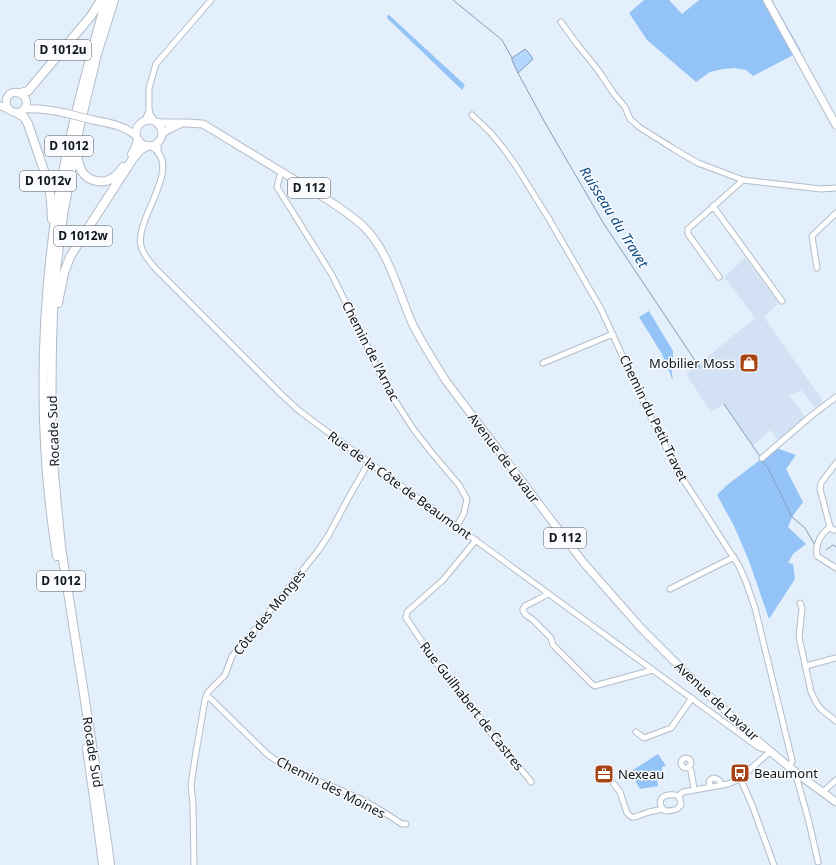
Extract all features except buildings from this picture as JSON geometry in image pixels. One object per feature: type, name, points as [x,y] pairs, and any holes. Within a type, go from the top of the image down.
[{"type":"highway","name":"D 1012u","points":[[23,96],[91,16],[101,0]]},
{"type":"highway","name":"Rocade Sud","points":[[103,865],[86,742],[55,546],[48,483],[44,418],[44,356],[47,295],[58,200],[74,121],[106,0]]},
{"type":"highway","name":"Rocade Sud","points":[[110,865],[61,548],[51,442],[54,286],[63,215],[79,129],[98,54],[114,0]]},
{"type":"highway","name":"D 1012v","points":[[21,111],[28,124],[49,185],[52,208],[51,258]]},
{"type":"highway","points":[[79,129],[80,138],[78,159],[80,169],[85,176],[93,180],[106,181],[119,173],[131,157],[135,149],[137,138]]},
{"type":"highway","name":"D 1012w","points":[[52,341],[58,297],[70,257],[132,160],[140,150],[148,146]]},
{"type":"main road","points":[[767,0],[836,125]]},
{"type":"main road","points":[[0,100],[14,93],[23,96],[34,104],[47,110]]},
{"type":"main road","points":[[21,111],[27,103],[23,96]]},
{"type":"main road","points":[[8,97],[6,103],[8,108]]},
{"type":"main road","points":[[0,106],[8,108],[11,111],[32,109],[47,110],[116,125],[130,126],[148,119],[155,121],[161,127],[161,137],[154,145],[148,146],[140,143],[129,131],[116,125]]},
{"type":"main road","points":[[137,138],[136,129],[142,121]]},
{"type":"main road","name":"D 112","points":[[155,121],[161,123],[186,123]]},
{"type":"main road","name":"D 112","points":[[161,137],[173,127],[186,123]]},
{"type":"main road","name":"Avenue de Lavaur","points":[[186,123],[203,124],[346,212],[363,226],[377,244],[389,265],[413,324],[446,381],[583,562],[641,628],[704,691],[768,749],[799,775],[836,802]]},
{"type":"street","points":[[142,121],[148,115],[149,88],[156,64],[211,0]]},
{"type":"street","points":[[561,22],[625,107],[632,122],[674,149],[698,163],[743,180],[821,189],[836,188]]},
{"type":"street","points":[[149,108],[150,114],[155,121]]},
{"type":"street","name":"Chemin du Petit Travet","points":[[472,115],[498,142],[516,166],[548,219],[601,309],[665,447],[683,479],[734,557],[743,574],[755,608],[792,760],[789,766]]},
{"type":"street","name":"Rue de la Côte de Beaumont","points":[[161,137],[158,145],[158,153],[162,161],[162,175],[143,225],[140,238],[141,247],[145,256],[156,269],[297,409],[758,747],[768,749]]},
{"type":"street","points":[[148,146],[155,149],[158,153]]},
{"type":"street","name":"Chemin de l'Arnac","points":[[281,171],[276,187],[332,275],[364,337],[385,385],[414,430],[459,485],[467,499],[464,513],[457,526]]},
{"type":"street","points":[[719,277],[688,234],[688,228],[743,180]]},
{"type":"street","points":[[713,206],[782,301]]},
{"type":"street","points":[[817,268],[812,236],[836,213]]},
{"type":"street","points":[[543,363],[613,334]]},
{"type":"street","points":[[762,458],[811,416],[836,397]]},
{"type":"street","name":"Côte des Monges","points":[[206,696],[208,692],[225,675],[232,656],[308,563],[328,536],[369,462]]},
{"type":"street","points":[[836,463],[821,483],[820,490],[830,527],[833,530],[836,530]]},
{"type":"street","points":[[830,527],[821,534],[816,553],[817,556],[836,568]]},
{"type":"street","name":"Rue Guilhabert de Castres","points":[[476,540],[443,580],[407,612],[406,618],[446,677],[479,716],[497,742],[531,782]]},
{"type":"street","points":[[670,589],[734,557]]},
{"type":"street","points":[[548,592],[546,595],[525,606],[523,609],[526,615],[551,638],[553,645],[592,684],[598,686],[653,670]]},
{"type":"street","points":[[800,603],[802,608],[799,637],[813,698],[822,710],[835,718]]},
{"type":"street","points":[[806,666],[836,658]]},
{"type":"street","points":[[194,865],[193,804],[191,785],[206,696]]},
{"type":"street","name":"Chemin des Moines","points":[[206,696],[211,699],[275,760],[305,776],[356,796],[402,824],[406,824]]},
{"type":"street","points":[[636,732],[644,738],[671,728],[692,698]]},
{"type":"street","points":[[663,809],[661,800],[664,796],[678,796],[683,792],[728,784],[739,779],[768,749]]},
{"type":"street","points":[[689,766],[694,789]]},
{"type":"street","points":[[799,775],[797,779],[818,862]]},
{"type":"street","points":[[741,777],[774,865]]},
{"type":"street","points":[[710,787],[711,779],[714,778],[720,781],[720,785]]},
{"type":"street","points":[[822,792],[836,780]]},
{"type":"street","points":[[614,784],[620,792],[627,813],[632,817],[663,809],[667,811],[679,808],[681,805],[680,798],[678,796]]},
{"type":"shaded area","points":[[644,0],[669,0],[682,14],[699,0],[772,0],[801,51],[753,76],[746,70],[735,68],[723,69],[710,72],[696,82],[647,40],[629,13]]},
{"type":"shaded area","points":[[388,14],[465,85],[462,90],[387,18]]},
{"type":"shaded area","points":[[525,49],[533,59],[518,73],[512,58]]},
{"type":"shaded area","points":[[745,258],[779,303],[764,317],[823,401],[815,408],[801,390],[789,395],[805,417],[778,440],[770,430],[753,446],[724,404],[711,412],[686,374],[755,318],[724,277]]},
{"type":"shaded area","points":[[649,311],[673,351],[671,367],[673,381],[662,354],[639,317]]},
{"type":"shaded area","points":[[776,448],[796,455],[786,469],[803,502],[792,517],[788,527],[806,544],[793,554],[788,563],[793,564],[795,579],[769,619],[749,561],[734,526],[717,495],[727,485]]},
{"type":"shaded area","points":[[658,754],[666,766],[662,767],[663,778],[657,779],[658,786],[640,789],[630,772]]},
{"type":"waterway","points":[[453,0],[502,40],[512,58]]},
{"type":"waterway","name":"Ruisseau du Travet","points":[[518,73],[604,224],[700,368]]},
{"type":"waterway","name":"Ruisseau du Travet","points":[[724,404],[761,458]]},
{"type":"waterway","name":"Ruisseau du Travet","points":[[762,461],[768,468],[792,517],[805,528],[815,545]]},
{"type":"waterway","name":"Ruisseau du Travet","points":[[826,550],[833,545],[836,547]]},
{"type":"place","name":"Mobilier Moss","points":[[749,363]]},
{"type":"place","name":"Beaumont","points":[[740,773]]},
{"type":"place","name":"Nexeau","points":[[604,774]]}]
